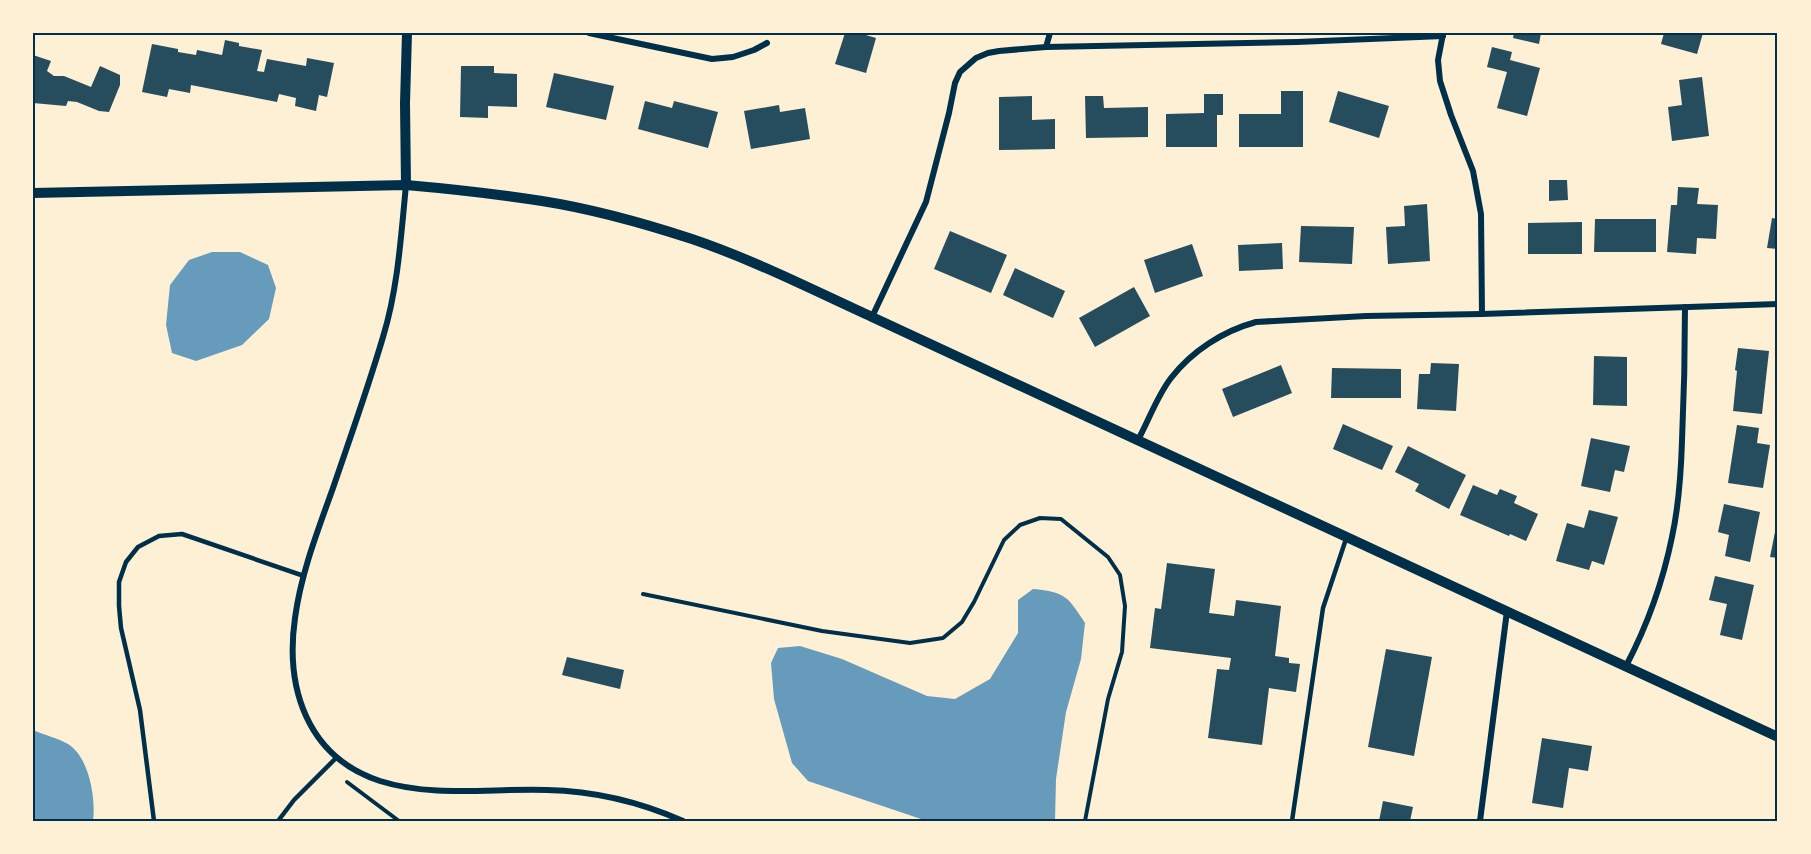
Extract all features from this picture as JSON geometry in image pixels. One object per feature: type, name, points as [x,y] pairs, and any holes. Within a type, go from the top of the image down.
[{"type":"street","points":[[407,33],[406,185],[393,298],[383,337],[304,576],[294,618],[295,682],[303,710],[315,735],[337,757],[355,772],[381,782],[410,787],[480,792],[546,790],[581,792],[614,798],[683,821]]},
{"type":"street","points":[[589,33],[712,59],[734,57],[767,43]]},
{"type":"street","points":[[1046,47],[1050,33]]},
{"type":"street","points":[[872,317],[926,202],[955,83],[960,72],[976,58],[988,53],[1046,47],[1297,42],[1443,35],[1438,60],[1440,81],[1473,171],[1481,214],[1482,314]]},
{"type":"street","points":[[33,193],[406,185],[543,201],[611,215],[694,240],[736,256],[872,317],[1778,737]]},
{"type":"street","points":[[1138,440],[1161,394],[1181,367],[1217,338],[1239,327],[1256,322],[1366,316],[1778,304]]},
{"type":"street","points":[[1626,666],[1645,625],[1662,577],[1673,536],[1680,486],[1685,308]]},
{"type":"street","points":[[1480,821],[1507,612]]},
{"type":"lane","points":[[154,821],[140,711],[121,627],[119,582],[126,562],[138,547],[159,536],[182,534],[304,576]]},
{"type":"lane","points":[[1292,821],[1323,608],[1347,537]]},
{"type":"lane","points":[[278,821],[294,800],[337,757]]},
{"type":"path","points":[[643,594],[822,631],[910,643],[943,638],[962,622],[1004,540],[1020,525],[1040,518],[1060,519],[1108,557],[1120,575],[1125,606],[1122,652],[1108,699],[1085,821]]},
{"type":"path","points":[[327,767],[399,821]]},
{"type":"water","points":[[212,252],[240,252],[268,265],[276,288],[269,319],[242,345],[196,361],[172,353],[166,325],[170,285],[189,260]]},
{"type":"water","points":[[1033,589],[1053,592],[1065,597],[1085,623],[1081,659],[1066,712],[1056,779],[1055,821],[927,821],[808,781],[792,763],[774,699],[771,663],[778,648],[800,646],[842,659],[927,696],[955,699],[990,679],[1018,633],[1018,600]]},
{"type":"water","points":[[33,730],[68,744],[81,758],[90,779],[93,821],[33,821]]},
{"type":"building","points":[[845,33],[859,33],[876,38],[866,73],[835,64]]},
{"type":"building","points":[[1514,33],[1541,33],[1539,44],[1513,38]]},
{"type":"building","points":[[1664,33],[1703,33],[1697,54],[1661,44]]},
{"type":"building","points":[[225,40],[239,43],[239,46],[262,50],[257,71],[264,72],[267,59],[306,66],[307,58],[334,63],[327,97],[319,95],[316,111],[295,106],[296,98],[279,94],[277,102],[191,85],[190,93],[169,89],[167,97],[142,92],[152,44],[196,55],[197,50],[222,55]]},
{"type":"building","points":[[1492,47],[1512,52],[1510,60],[1540,68],[1527,116],[1497,108],[1507,72],[1487,67]]},
{"type":"building","points":[[33,55],[51,61],[47,71],[54,76],[64,76],[91,87],[100,66],[120,75],[120,85],[109,112],[99,111],[77,102],[68,101],[66,106],[33,103]]},
{"type":"building","points":[[461,66],[494,66],[494,73],[517,74],[517,107],[488,106],[488,118],[460,117]]},
{"type":"building","points":[[554,73],[614,86],[606,120],[546,107]]},
{"type":"building","points":[[1702,77],[1709,136],[1672,141],[1668,107],[1682,105],[1679,80]]},
{"type":"building","points":[[1281,91],[1303,91],[1303,147],[1239,147],[1239,114],[1281,114]]},
{"type":"building","points":[[1338,91],[1389,106],[1379,138],[1329,122]]},
{"type":"building","points":[[1204,94],[1223,94],[1223,115],[1217,115],[1217,147],[1166,147],[1166,114],[1204,113]]},
{"type":"building","points":[[1032,96],[1032,120],[1055,119],[1055,149],[999,150],[999,97]]},
{"type":"building","points":[[1085,96],[1103,96],[1104,108],[1148,107],[1148,137],[1086,138]]},
{"type":"building","points":[[645,101],[672,108],[674,101],[718,112],[708,148],[638,129]]},
{"type":"building","points":[[779,105],[780,112],[805,108],[810,139],[751,149],[744,111]]},
{"type":"building","points":[[1549,180],[1567,180],[1568,200],[1549,201]]},
{"type":"building","points":[[1678,187],[1699,188],[1697,204],[1718,205],[1716,239],[1697,238],[1696,254],[1667,252],[1671,205],[1677,205]]},
{"type":"building","points":[[1427,204],[1430,261],[1388,264],[1386,227],[1405,226],[1404,206]]},
{"type":"building","points":[[1772,218],[1778,219],[1778,249],[1767,248]]},
{"type":"building","points":[[1595,219],[1656,219],[1656,252],[1594,252]]},
{"type":"building","points":[[1582,222],[1582,254],[1528,254],[1528,223]]},
{"type":"building","points":[[1301,226],[1354,227],[1352,264],[1299,262]]},
{"type":"building","points":[[950,231],[1007,255],[991,293],[934,269]]},
{"type":"building","points":[[1282,243],[1283,269],[1239,271],[1238,245]]},
{"type":"building","points":[[1192,244],[1203,276],[1155,293],[1144,260]]},
{"type":"building","points":[[1015,268],[1065,291],[1053,318],[1003,295]]},
{"type":"building","points":[[1134,287],[1150,316],[1095,347],[1079,318]]},
{"type":"building","points":[[1738,348],[1769,351],[1762,414],[1733,411]]},
{"type":"building","points":[[1594,356],[1627,357],[1627,406],[1593,405]]},
{"type":"building","points":[[1431,363],[1459,364],[1456,411],[1417,409],[1419,374],[1430,374]]},
{"type":"building","points":[[1281,365],[1292,393],[1233,417],[1222,389]]},
{"type":"building","points":[[1332,368],[1401,369],[1401,398],[1331,398]]},
{"type":"building","points":[[1343,424],[1393,446],[1382,470],[1333,449]]},
{"type":"building","points":[[1737,425],[1759,428],[1757,443],[1770,445],[1763,488],[1728,483]]},
{"type":"building","points":[[1591,438],[1630,446],[1624,472],[1615,470],[1610,492],[1581,486]]},
{"type":"building","points":[[1408,446],[1466,475],[1449,509],[1415,491],[1419,484],[1395,472]]},
{"type":"building","points":[[1473,485],[1497,495],[1500,489],[1517,496],[1514,503],[1538,514],[1526,541],[1460,515]]},
{"type":"building","points":[[1724,504],[1760,512],[1750,562],[1725,556],[1729,535],[1718,532]]},
{"type":"building","points":[[1589,510],[1618,517],[1604,565],[1592,561],[1589,570],[1556,561],[1567,523],[1584,528]]},
{"type":"building","points":[[1775,532],[1778,533],[1778,558],[1770,557]]},
{"type":"building","points":[[1167,563],[1215,569],[1209,613],[1234,616],[1236,600],[1281,606],[1275,656],[1289,658],[1289,663],[1300,664],[1296,692],[1269,688],[1262,745],[1208,738],[1217,669],[1229,670],[1231,658],[1150,648],[1155,608],[1161,609]]},
{"type":"building","points":[[1715,576],[1754,585],[1742,640],[1720,635],[1727,604],[1709,600]]},
{"type":"building","points":[[1386,649],[1432,657],[1414,756],[1368,747]]},
{"type":"building","points":[[567,657],[624,670],[620,689],[562,675]]},
{"type":"building","points":[[1542,738],[1592,746],[1588,771],[1569,768],[1563,808],[1532,803]]},
{"type":"building","points":[[1383,801],[1413,807],[1410,821],[1379,821]]}]
